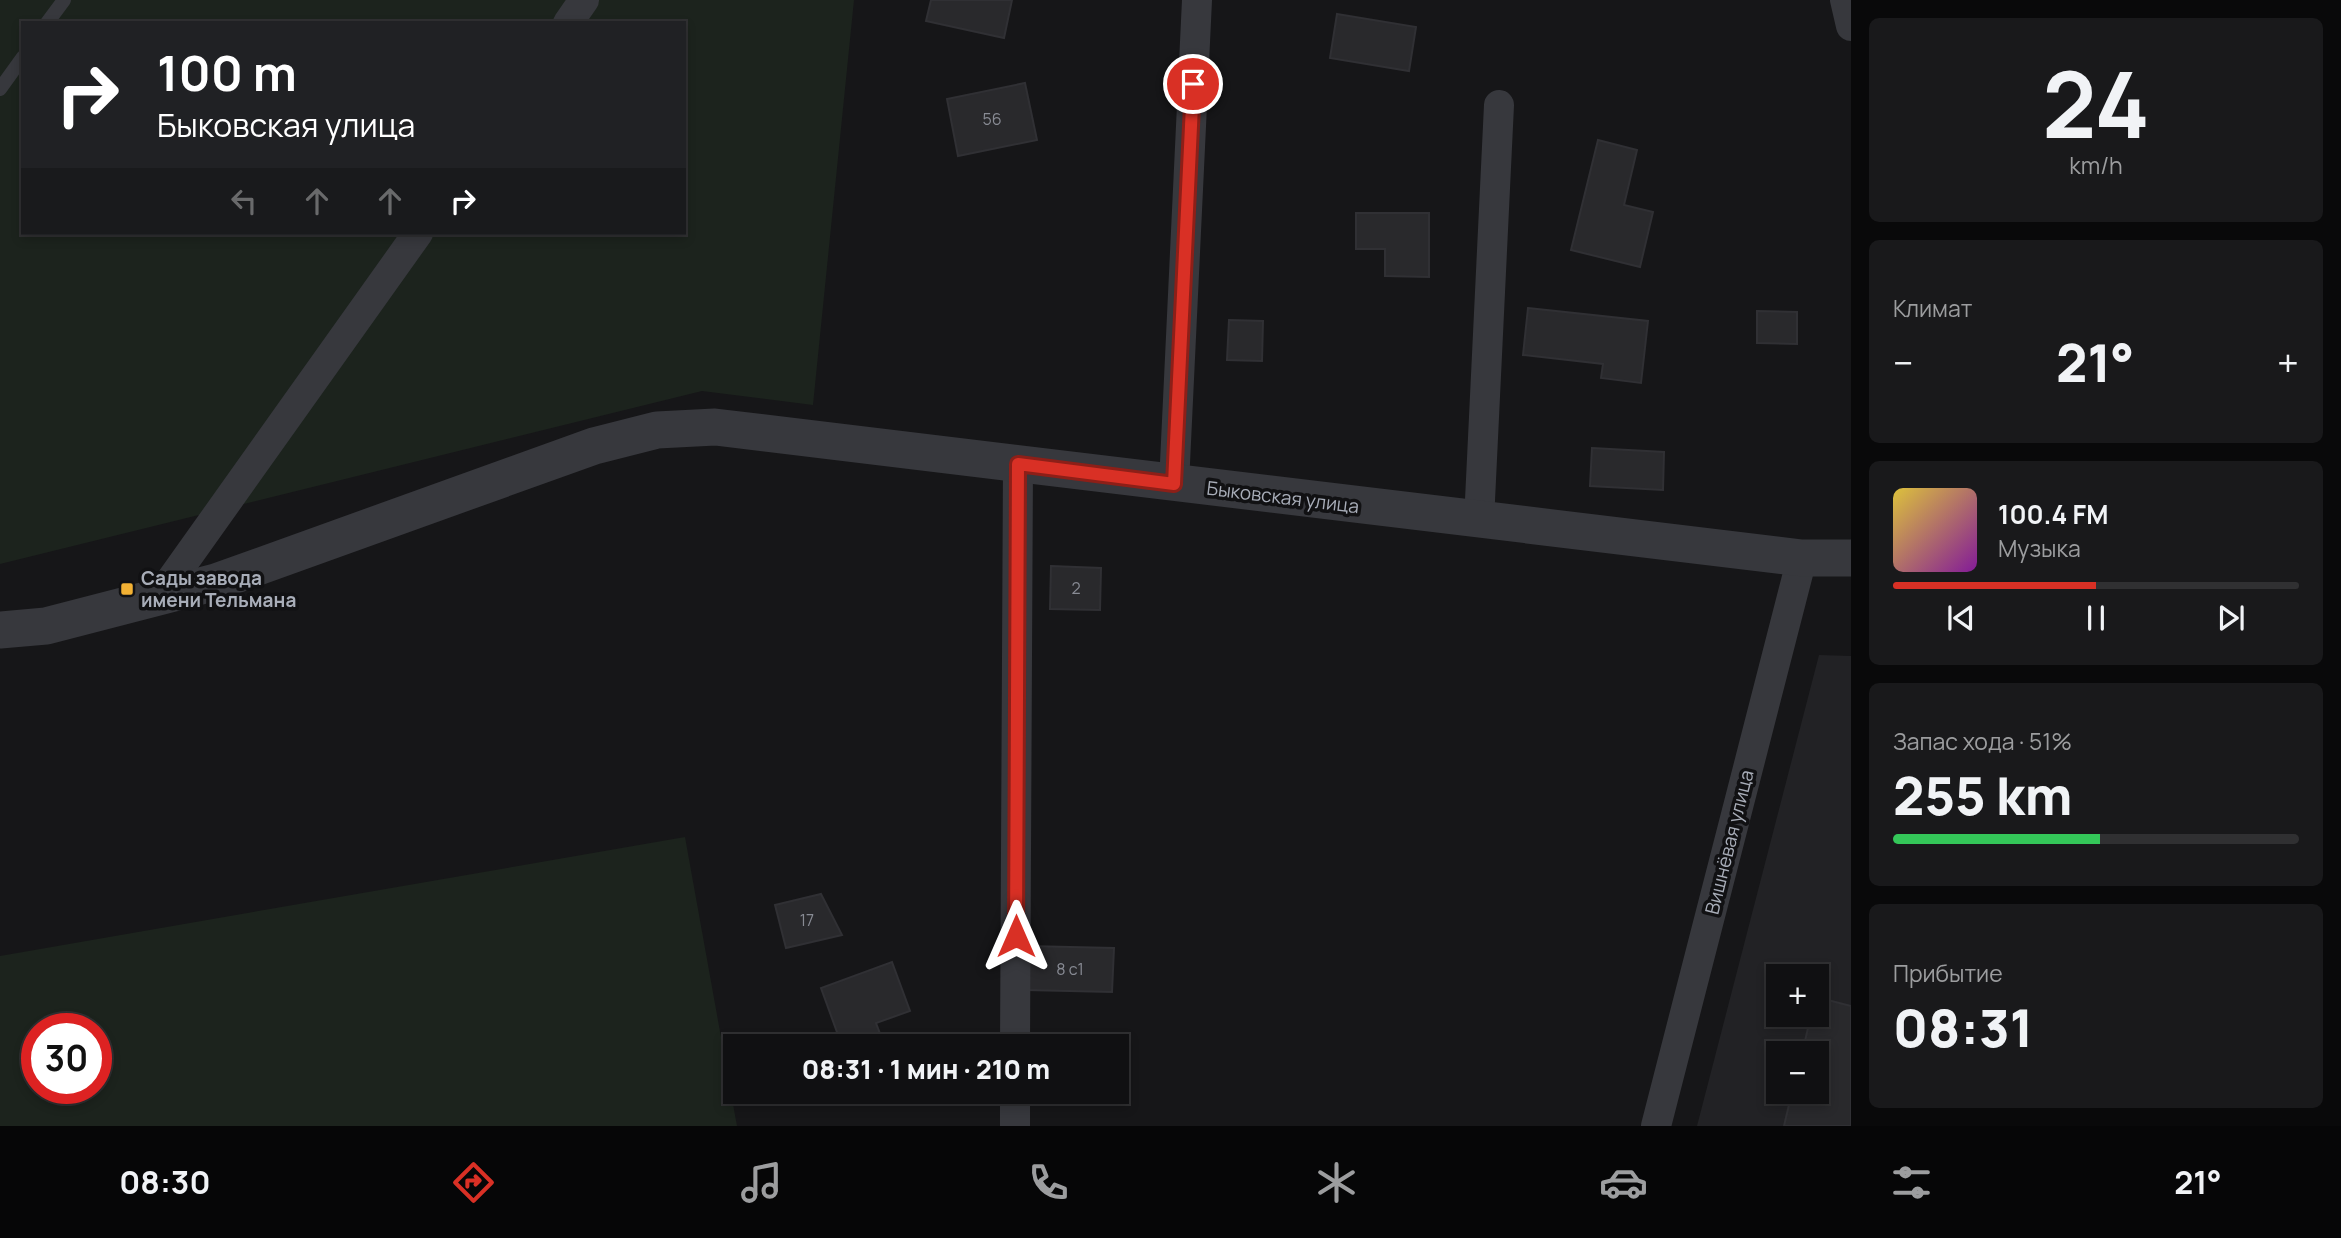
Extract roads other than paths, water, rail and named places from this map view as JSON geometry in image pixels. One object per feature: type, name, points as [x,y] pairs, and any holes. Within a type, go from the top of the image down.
[{"type":"street","points":[[569,21],[584,0]]},
{"type":"street","points":[[1174,484],[1197,0]]},
{"type":"street","points":[[1845,0],[1851,26]]},
{"type":"street","points":[[1479,520],[1499,105]]},
{"type":"street","points":[[159,597],[417,235]]},
{"type":"street","name":"Быковская улица","points":[[0,630],[47,626],[229,577],[594,446],[657,430],[715,427],[1802,558],[1851,558]]},
{"type":"street","points":[[1016,1034],[1018,464]]},
{"type":"street","name":"Вишнёвая улица","points":[[1656,1126],[1802,558]]},
{"type":"street","points":[[1015,1104],[1015,1126]]},
{"type":"lane","points":[[48,21],[64,0]]},
{"type":"lane","points":[[0,89],[21,60]]},
{"type":"place","name":"Сады завода имени Тельмана","points":[[127,589]]}]
